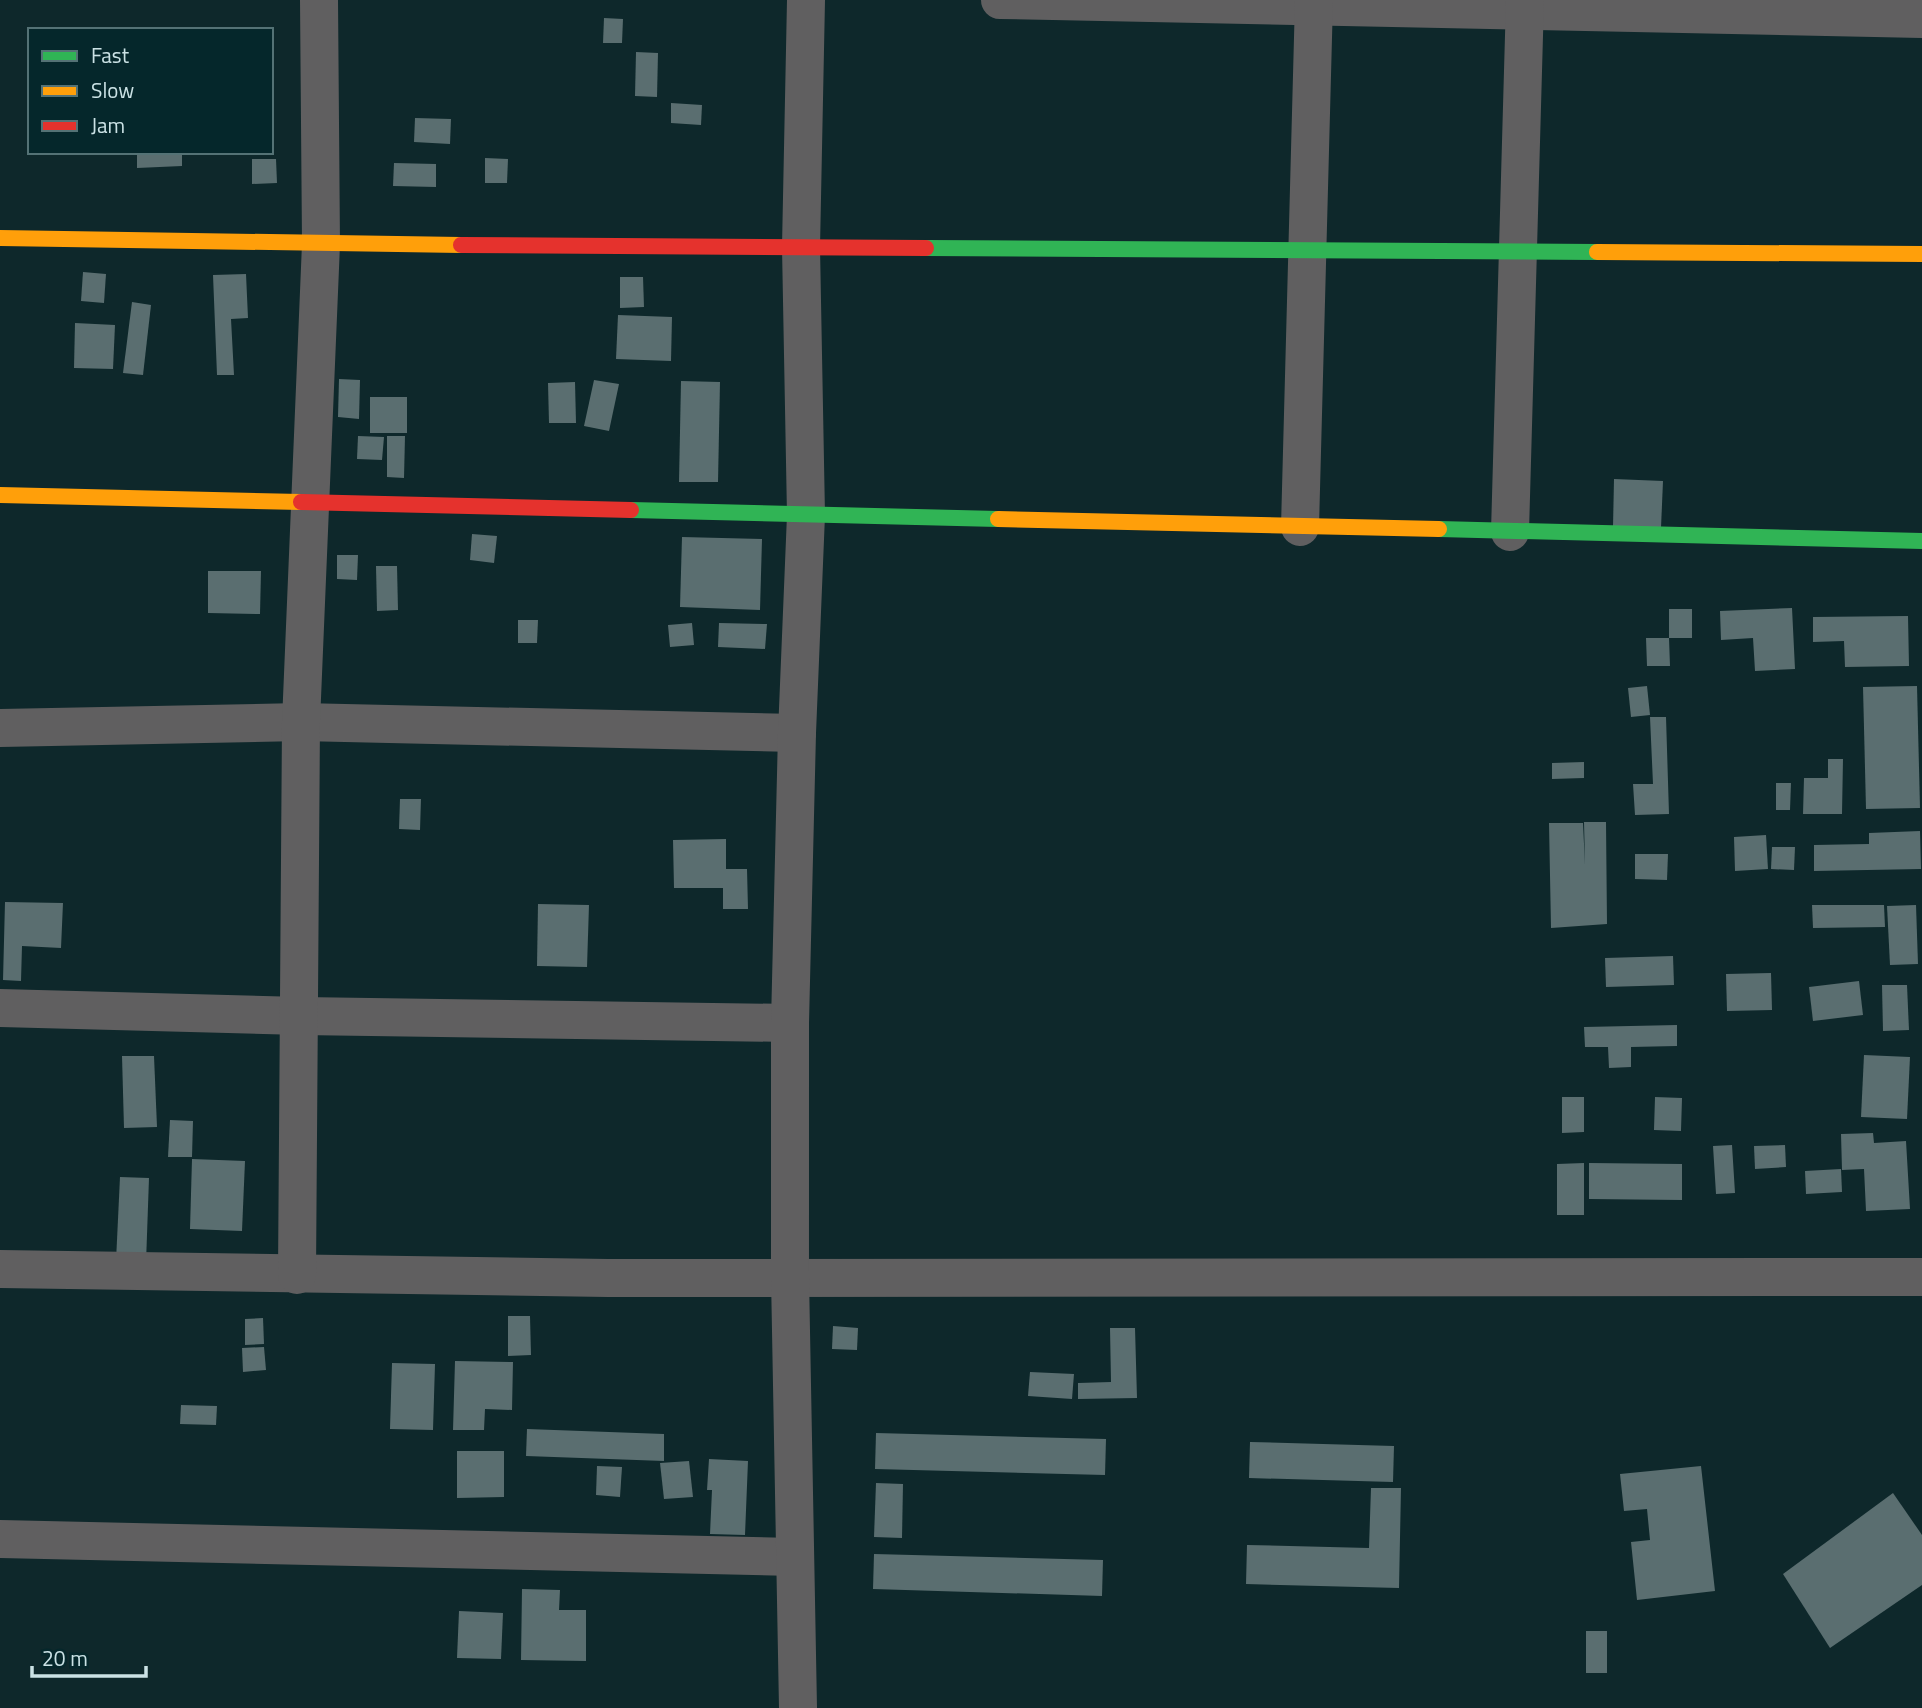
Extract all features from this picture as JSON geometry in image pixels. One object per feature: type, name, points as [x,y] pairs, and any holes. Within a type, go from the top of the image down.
[{"type":"street","points":[[298,1275],[301,722],[321,244],[319,0]]},
{"type":"street","points":[[798,1708],[790,1277],[790,1023],[797,733],[806,515],[802,247],[806,0]]},
{"type":"street","points":[[1000,0],[1525,6],[1922,19]]},
{"type":"street","points":[[1300,527],[1313,3]]},
{"type":"street","points":[[1510,532],[1525,6]]},
{"type":"street","points":[[0,238],[321,244],[1922,254]]},
{"type":"street","points":[[0,495],[1922,541]]},
{"type":"street","points":[[0,727],[301,722],[797,733]]},
{"type":"street","points":[[0,1008],[300,1016],[790,1023]]},
{"type":"street","points":[[0,1269],[298,1275],[790,1277],[1922,1276]]},
{"type":"street","points":[[0,1539],[795,1557]]},
{"type":"building","points":[[604,18],[623,19],[622,43],[603,43]]},
{"type":"building","points":[[636,52],[658,53],[657,97],[635,96]]},
{"type":"building","points":[[671,103],[702,105],[701,125],[671,123]]},
{"type":"building","points":[[415,118],[451,119],[450,144],[414,142]]},
{"type":"building","points":[[137,154],[182,154],[182,166],[137,168]]},
{"type":"building","points":[[485,158],[508,159],[507,183],[485,183]]},
{"type":"building","points":[[252,159],[276,159],[277,183],[252,184]]},
{"type":"building","points":[[394,163],[436,164],[436,187],[393,186]]},
{"type":"building","points":[[83,272],[106,274],[104,303],[81,301]]},
{"type":"building","points":[[246,274],[248,318],[231,319],[234,375],[217,375],[213,275]]},
{"type":"building","points":[[620,277],[643,277],[644,307],[620,308]]},
{"type":"building","points":[[132,302],[151,305],[143,375],[123,373]]},
{"type":"building","points":[[618,315],[672,317],[671,361],[616,359]]},
{"type":"building","points":[[75,323],[115,325],[113,369],[74,368]]},
{"type":"building","points":[[339,379],[360,380],[359,419],[338,417]]},
{"type":"building","points":[[594,380],[619,384],[609,431],[584,426]]},
{"type":"building","points":[[681,381],[720,382],[718,482],[679,482]]},
{"type":"building","points":[[575,382],[576,423],[549,423],[548,383]]},
{"type":"building","points":[[370,397],[407,397],[407,433],[370,433]]},
{"type":"building","points":[[358,436],[384,437],[382,460],[357,459]]},
{"type":"building","points":[[387,436],[405,436],[404,478],[387,477]]},
{"type":"building","points":[[1614,479],[1663,481],[1661,528],[1613,527]]},
{"type":"building","points":[[472,534],[497,536],[494,563],[470,560]]},
{"type":"building","points":[[682,537],[762,539],[760,610],[680,607]]},
{"type":"building","points":[[337,555],[358,555],[357,580],[337,579]]},
{"type":"building","points":[[376,566],[397,566],[398,610],[377,611]]},
{"type":"building","points":[[208,571],[261,571],[260,614],[208,613]]},
{"type":"building","points":[[1792,608],[1795,669],[1755,671],[1753,638],[1721,640],[1720,611]]},
{"type":"building","points":[[1669,609],[1692,609],[1692,638],[1669,638]]},
{"type":"building","points":[[1908,616],[1909,666],[1845,667],[1844,641],[1813,642],[1813,617]]},
{"type":"building","points":[[518,620],[538,620],[537,643],[518,643]]},
{"type":"building","points":[[692,623],[694,645],[670,647],[668,625]]},
{"type":"building","points":[[719,623],[767,624],[765,649],[718,647]]},
{"type":"building","points":[[1646,638],[1669,638],[1670,666],[1647,666]]},
{"type":"building","points":[[1647,686],[1650,715],[1631,717],[1628,688]]},
{"type":"building","points":[[1917,686],[1920,808],[1866,809],[1863,687]]},
{"type":"building","points":[[1650,717],[1666,717],[1669,814],[1635,815],[1633,784],[1653,784]]},
{"type":"building","points":[[1828,759],[1843,759],[1842,814],[1803,814],[1804,778],[1828,778]]},
{"type":"building","points":[[1584,762],[1584,778],[1552,779],[1552,763]]},
{"type":"building","points":[[1776,783],[1791,783],[1790,810],[1776,810]]},
{"type":"building","points":[[400,799],[421,799],[420,830],[399,829]]},
{"type":"building","points":[[1584,822],[1606,822],[1607,924],[1551,928],[1549,823],[1583,823],[1585,865]]},
{"type":"building","points":[[1920,831],[1921,869],[1814,871],[1814,845],[1869,844],[1869,833]]},
{"type":"building","points":[[1766,835],[1768,869],[1735,871],[1734,837]]},
{"type":"building","points":[[726,839],[726,869],[747,869],[748,909],[723,909],[723,888],[674,888],[673,840]]},
{"type":"building","points":[[1772,847],[1795,847],[1794,870],[1771,869]]},
{"type":"building","points":[[1635,854],[1668,854],[1667,880],[1635,879]]},
{"type":"building","points":[[5,902],[63,903],[61,948],[22,946],[21,981],[3,980]]},
{"type":"building","points":[[538,904],[589,905],[587,967],[537,966]]},
{"type":"building","points":[[1812,905],[1884,905],[1885,927],[1813,928]]},
{"type":"building","points":[[1916,905],[1918,964],[1890,965],[1887,906]]},
{"type":"building","points":[[1673,956],[1674,985],[1606,987],[1605,958]]},
{"type":"building","points":[[1771,973],[1772,1010],[1727,1011],[1726,974]]},
{"type":"building","points":[[1859,981],[1863,1015],[1813,1021],[1809,987]]},
{"type":"building","points":[[1882,985],[1907,985],[1909,1030],[1883,1031]]},
{"type":"building","points":[[1677,1025],[1677,1046],[1631,1047],[1631,1067],[1609,1068],[1608,1047],[1585,1047],[1584,1027]]},
{"type":"building","points":[[1864,1055],[1910,1057],[1907,1119],[1861,1117]]},
{"type":"building","points":[[122,1056],[154,1056],[157,1127],[124,1128]]},
{"type":"building","points":[[1562,1097],[1584,1097],[1584,1132],[1562,1133]]},
{"type":"building","points":[[1655,1097],[1682,1098],[1681,1131],[1654,1130]]},
{"type":"building","points":[[170,1120],[193,1121],[192,1157],[168,1157]]},
{"type":"building","points":[[1873,1133],[1874,1143],[1906,1141],[1910,1209],[1866,1211],[1864,1169],[1842,1170],[1841,1134]]},
{"type":"building","points":[[1732,1145],[1735,1193],[1716,1194],[1713,1146]]},
{"type":"building","points":[[1785,1145],[1786,1167],[1755,1169],[1754,1146]]},
{"type":"building","points":[[192,1159],[245,1161],[242,1231],[190,1229]]},
{"type":"building","points":[[1584,1163],[1584,1215],[1557,1215],[1557,1164]]},
{"type":"building","points":[[1589,1163],[1682,1164],[1682,1200],[1589,1199]]},
{"type":"building","points":[[1841,1169],[1842,1192],[1806,1194],[1805,1171]]},
{"type":"building","points":[[120,1177],[149,1178],[146,1263],[116,1261]]},
{"type":"building","points":[[508,1316],[530,1316],[531,1355],[508,1356]]},
{"type":"building","points":[[263,1318],[264,1344],[245,1345],[245,1319]]},
{"type":"building","points":[[833,1326],[858,1328],[857,1350],[832,1349]]},
{"type":"building","points":[[1110,1328],[1135,1328],[1137,1398],[1078,1399],[1078,1383],[1111,1382]]},
{"type":"building","points":[[264,1347],[266,1370],[243,1372],[242,1348]]},
{"type":"building","points":[[455,1361],[513,1362],[512,1410],[485,1409],[484,1430],[453,1430]]},
{"type":"building","points":[[392,1363],[435,1364],[433,1430],[390,1429]]},
{"type":"building","points":[[1030,1372],[1074,1374],[1072,1399],[1028,1396]]},
{"type":"building","points":[[181,1405],[217,1406],[216,1425],[180,1424]]},
{"type":"building","points":[[527,1429],[664,1434],[664,1461],[526,1456]]},
{"type":"building","points":[[876,1433],[1106,1439],[1105,1475],[875,1469]]},
{"type":"building","points":[[1250,1442],[1394,1446],[1393,1482],[1249,1478]]},
{"type":"building","points":[[457,1451],[504,1451],[504,1497],[457,1498]]},
{"type":"building","points":[[709,1459],[748,1461],[745,1535],[710,1534],[712,1490],[707,1490]]},
{"type":"building","points":[[689,1461],[693,1497],[664,1499],[660,1463]]},
{"type":"building","points":[[597,1466],[622,1467],[620,1497],[596,1495]]},
{"type":"building","points":[[1701,1466],[1715,1591],[1637,1600],[1631,1542],[1650,1540],[1647,1509],[1624,1511],[1620,1474]]},
{"type":"building","points":[[876,1483],[903,1484],[902,1538],[874,1537]]},
{"type":"building","points":[[1371,1488],[1401,1488],[1399,1588],[1246,1584],[1247,1545],[1369,1548]]},
{"type":"building","points":[[1893,1493],[1922,1535],[1922,1585],[1830,1648],[1783,1574]]},
{"type":"building","points":[[874,1554],[1103,1560],[1102,1596],[873,1589]]},
{"type":"building","points":[[522,1589],[560,1590],[559,1610],[586,1610],[586,1661],[521,1660]]},
{"type":"building","points":[[459,1611],[503,1613],[501,1659],[457,1658]]},
{"type":"building","points":[[1586,1631],[1607,1631],[1607,1673],[1586,1673]]},
{"type":"traffic: fast","points":[[926,248],[1597,252]]},
{"type":"traffic: fast","points":[[631,510],[998,519]]},
{"type":"traffic: fast","points":[[1439,529],[1922,541]]},
{"type":"traffic: slow","points":[[0,238],[461,245]]},
{"type":"traffic: slow","points":[[1597,252],[1922,254]]},
{"type":"traffic: slow","points":[[0,495],[301,502]]},
{"type":"traffic: slow","points":[[998,519],[1439,529]]},
{"type":"traffic: jam","points":[[461,245],[926,248]]},
{"type":"traffic: jam","points":[[301,502],[631,510]]}]
